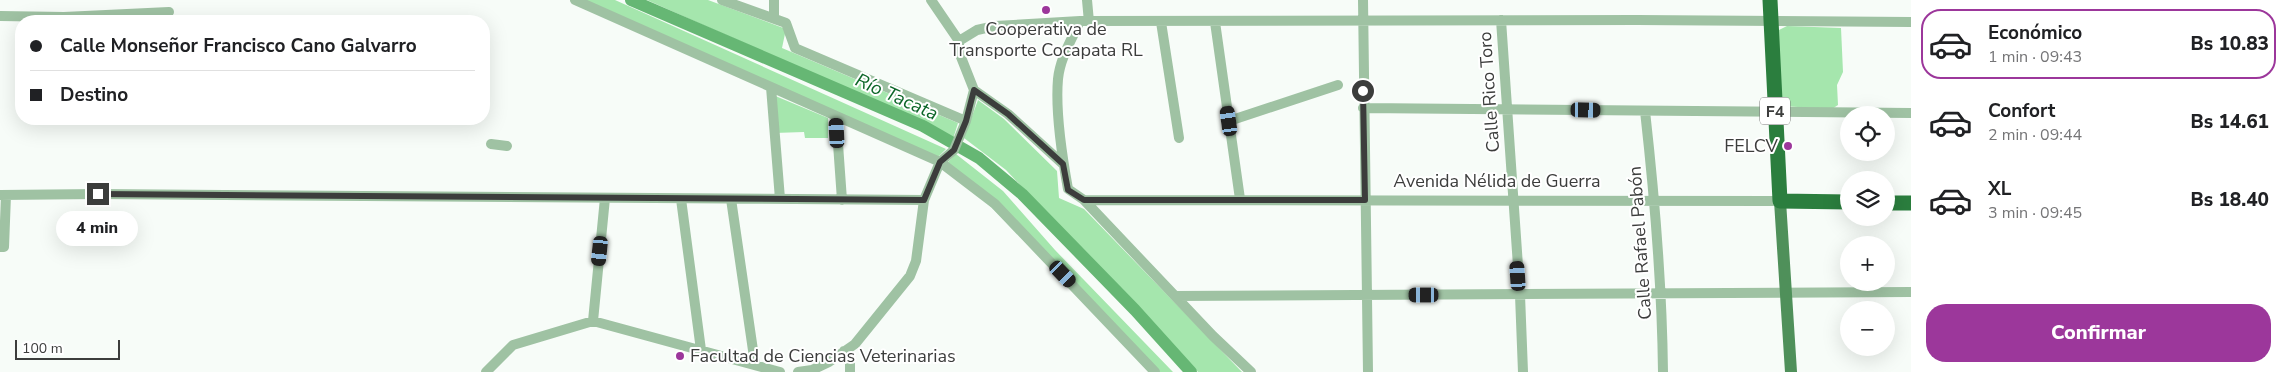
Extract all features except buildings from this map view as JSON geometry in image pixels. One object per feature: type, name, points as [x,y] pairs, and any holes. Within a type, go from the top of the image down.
[{"type":"highway","name":"F4","points":[[1770,0],[1780,202]]},
{"type":"highway","name":"Avenida Nélida de Guerra","points":[[1780,202],[1840,202]]},
{"type":"highway","points":[[1895,203],[1911,203]]},
{"type":"main road","points":[[1780,202],[1791,372]]},
{"type":"street","points":[[575,0],[940,162],[995,204],[1155,372]]},
{"type":"street","points":[[722,0],[774,17],[786,23],[795,48],[966,121]]},
{"type":"street","points":[[774,0],[774,17]]},
{"type":"street","points":[[931,0],[959,41],[959,52],[974,90],[1008,114],[1063,164]]},
{"type":"street","points":[[1087,0],[1085,21],[1063,58],[1058,78],[1063,164],[1068,190],[1084,200],[1213,336],[1252,372]]},
{"type":"street","points":[[1363,0],[1368,372]]},
{"type":"street","points":[[106,15],[169,12]]},
{"type":"street","points":[[0,16],[15,16]]},
{"type":"street","name":"Calle Rico Toro","points":[[1501,20],[1520,295],[1523,372]]},
{"type":"street","points":[[959,41],[977,30],[995,26],[1085,21],[1770,20],[1839,23],[1911,22]]},
{"type":"street","points":[[1161,22],[1179,138]]},
{"type":"street","points":[[1215,22],[1240,199]]},
{"type":"street","points":[[1229,121],[1338,85]]},
{"type":"street","points":[[771,87],[780,199]]},
{"type":"street","points":[[798,372],[812,370],[829,362],[855,344],[910,276],[916,261],[924,200],[940,162],[955,146],[966,121],[974,90]]},
{"type":"street","points":[[1363,108],[1911,113]]},
{"type":"street","name":"Calle Rafael Pabón","points":[[1644,111],[1655,200],[1662,293],[1663,372]]},
{"type":"street","points":[[836,116],[842,200]]},
{"type":"street","points":[[491,144],[508,146]]},
{"type":"street","points":[[0,247],[4,247],[3,195],[98,194],[924,200]]},
{"type":"street","points":[[593,321],[605,198]]},
{"type":"street","points":[[681,199],[701,350]]},
{"type":"street","points":[[731,199],[755,364]]},
{"type":"street","name":"Avenida Nélida de Guerra","points":[[1084,200],[1655,200],[1780,202]]},
{"type":"street","points":[[1175,296],[1911,292]]},
{"type":"street","points":[[486,372],[513,345],[593,321],[780,372]]},
{"type":"street","points":[[844,351],[850,362],[850,372]]},
{"type":"green space","points":[[585,0],[615,0],[946,149],[937,158]]},
{"type":"green space","points":[[647,0],[708,0],[786,29],[782,48],[958,123],[953,139],[839,85]]},
{"type":"green space","points":[[1787,26],[1841,28],[1843,72],[1837,85],[1838,105],[1832,109],[1781,106],[1777,34],[1779,30]]},
{"type":"green space","points":[[773,95],[828,118],[828,138],[805,138],[804,132],[774,133]]},
{"type":"green space","points":[[978,100],[1004,119],[1057,171],[1059,198],[1084,209],[1242,372],[1198,372],[1006,170],[964,138]]},
{"type":"green space","points":[[956,154],[1003,191],[1055,250],[1173,372],[1157,372],[947,163]]},
{"type":"waterway","name":"Río Tacata","points":[[631,0],[923,126],[979,158],[1022,194],[1135,310],[1191,372]]},
{"type":"place","name":"Cooperativa de Transporte Cocapata RL","points":[[1046,10]]},
{"type":"place","name":"FELCV","points":[[1788,146]]},
{"type":"place","name":"Facultad de Ciencias Veterinarias","points":[[680,356]]},
{"type":"route","points":[[98,194],[924,200],[940,162],[954,150],[966,121],[974,90],[1008,114],[1063,164],[1068,190],[1084,200],[1365,200],[1363,91]]}]
